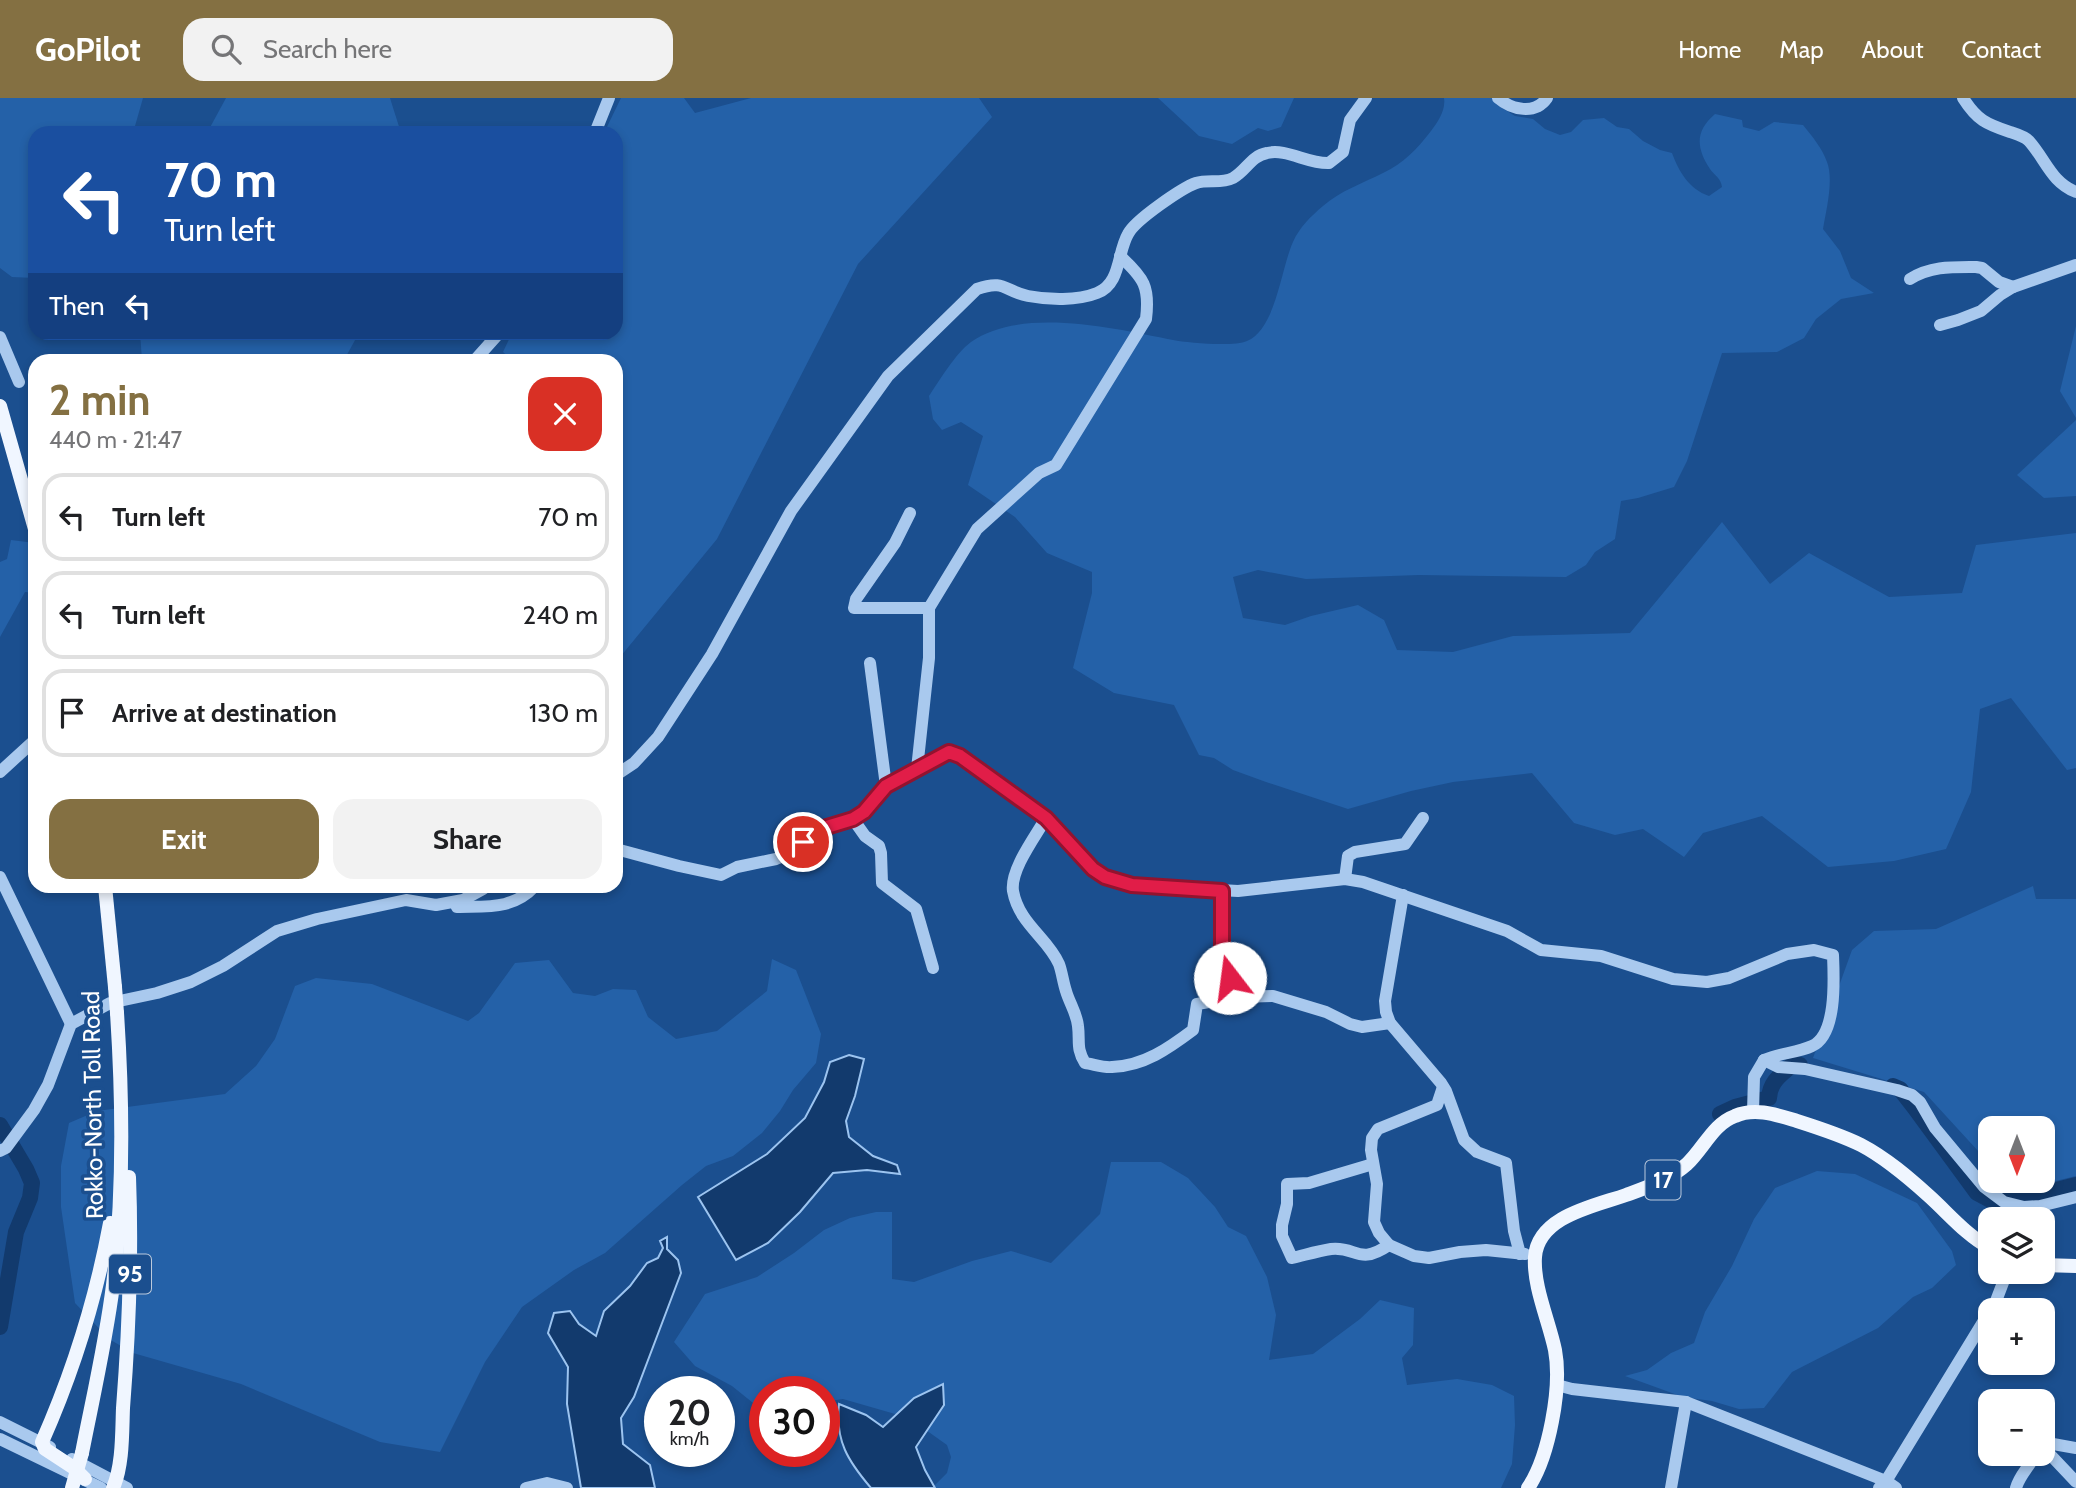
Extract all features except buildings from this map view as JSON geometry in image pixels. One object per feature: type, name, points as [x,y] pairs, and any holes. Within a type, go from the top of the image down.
[{"type":"main road","points":[[0,407],[28,505]]},
{"type":"main road","name":"Rokko-North Toll Road","points":[[72,1488],[100,1364],[113,1285],[122,1163],[120,1060],[106,893]]},
{"type":"main road","name":"95","points":[[119,1486],[131,1290],[126,1103],[120,1060]]},
{"type":"main road","points":[[1753,1112],[1786,1118],[1862,1146],[1881,1157],[1915,1184],[1978,1239]]},
{"type":"main road","name":"17","points":[[1535,1256],[1544,1233],[1555,1223],[1674,1175],[1726,1119],[1753,1112]]},
{"type":"main road","name":"95","points":[[41,1442],[55,1412],[96,1291],[122,1163]]},
{"type":"main road","points":[[1528,1488],[1535,1478],[1542,1458],[1557,1385],[1555,1351],[1536,1274],[1535,1256]]},
{"type":"main road","points":[[2055,1265],[2076,1266]]},
{"type":"main road","points":[[41,1442],[45,1449],[74,1468],[85,1479]]},
{"type":"street","points":[[598,126],[609,98]]},
{"type":"street","points":[[623,770],[634,763],[658,737],[712,654],[792,512],[888,376],[977,289],[1004,285],[1027,296],[1063,299],[1083,298],[1100,292],[1108,286],[1128,233],[1142,219],[1197,183],[1226,181],[1237,177],[1255,157],[1267,152],[1279,152],[1311,162],[1329,163],[1343,152],[1350,120],[1366,98]]},
{"type":"street","points":[[1498,98],[1506,105],[1525,109],[1543,105],[1548,98]]},
{"type":"street","points":[[1963,98],[1973,114],[1987,124],[2029,141],[2052,176],[2066,188],[2076,192]]},
{"type":"street","points":[[917,769],[929,658],[929,608],[977,529],[1039,473],[1056,465],[1146,319],[1146,286],[1138,272],[1120,256]]},
{"type":"street","points":[[1940,325],[1981,311],[2013,287],[2076,265]]},
{"type":"street","points":[[1910,279],[1935,268],[1976,267],[1982,268],[1999,282],[2013,287]]},
{"type":"street","points":[[0,337],[19,382]]},
{"type":"street","points":[[480,354],[493,340]]},
{"type":"street","points":[[909,513],[895,543],[856,599],[854,608],[929,608]]},
{"type":"street","points":[[870,663],[886,786]]},
{"type":"street","points":[[0,772],[28,746]]},
{"type":"street","points":[[623,851],[721,875],[737,867],[786,855],[820,829],[853,819],[864,812],[886,786],[949,752],[960,756],[1046,818],[1093,869],[1105,877],[1132,885],[1238,891],[1345,879],[1363,882],[1507,931],[1541,950],[1601,956],[1673,979],[1707,982],[1729,978],[1787,954],[1814,950],[1833,955],[1834,982],[1828,1029],[1822,1040],[1811,1047],[1764,1060],[1754,1077],[1753,1112]]},
{"type":"street","points":[[1046,818],[1018,867],[1013,891],[1028,925],[1059,964],[1078,1024],[1078,1051],[1084,1063],[1111,1068],[1141,1062],[1170,1048],[1193,1030],[1197,1004],[1239,997],[1273,996],[1363,1027],[1390,1023]]},
{"type":"street","points":[[1345,879],[1348,856],[1355,852],[1405,844],[1423,818]]},
{"type":"street","points":[[853,819],[865,836],[878,846],[881,853],[882,883],[916,909],[933,968]]},
{"type":"street","points":[[0,877],[71,1024]]},
{"type":"street","points":[[1222,891],[1222,958],[1239,997]]},
{"type":"street","points":[[0,1151],[6,1148],[34,1110],[48,1085],[71,1024],[110,1003],[157,993],[191,982],[223,966],[277,931],[317,919],[407,900],[436,905],[463,900],[475,893]]},
{"type":"street","points":[[455,902],[457,907],[507,905],[529,893]]},
{"type":"street","points":[[1403,895],[1385,1012],[1390,1023],[1443,1087],[1464,1140],[1477,1153],[1506,1163],[1514,1231],[1520,1254]]},
{"type":"street","points":[[1764,1060],[1778,1067],[1805,1069],[1912,1095],[1920,1102],[1935,1128],[1984,1187],[2004,1202],[2024,1207],[2040,1206],[2076,1197]]},
{"type":"street","points":[[1443,1087],[1437,1105],[1378,1129],[1372,1138],[1377,1184],[1374,1222],[1379,1233],[1389,1245],[1414,1256],[1429,1258],[1486,1250],[1535,1256]]},
{"type":"street","points":[[1373,1164],[1309,1183],[1287,1184],[1282,1236],[1292,1258],[1331,1249],[1369,1255],[1389,1245]]},
{"type":"street","points":[[1557,1385],[1686,1402],[1887,1486],[1996,1301],[2002,1284]]},
{"type":"street","points":[[1671,1488],[1686,1402]]},
{"type":"street","points":[[0,1422],[119,1486]]},
{"type":"street","points":[[0,1439],[101,1488]]},
{"type":"street","points":[[2055,1446],[2076,1448]]},
{"type":"street","points":[[2055,1459],[2076,1482]]},
{"type":"street","points":[[2016,1488],[2020,1476],[2028,1466]]},
{"type":"street","points":[[526,1488],[547,1483],[567,1488]]},
{"type":"shaded area","points":[[0,98],[143,98],[135,126],[28,126],[28,278],[12,277],[0,268]]},
{"type":"shaded area","points":[[226,98],[390,98],[399,126],[211,126]]},
{"type":"shaded area","points":[[621,98],[684,98],[695,113],[751,98],[979,98],[992,117],[858,264],[717,539],[623,653],[623,354],[503,352],[509,340],[623,340],[623,126],[607,126]]},
{"type":"shaded area","points":[[1158,98],[1294,98],[1281,127],[1268,131],[1258,128],[1232,144],[1199,136]]},
{"type":"shaded area","points":[[1444,98],[1499,98],[1496,104],[1515,116],[1533,119],[1545,129],[1560,135],[1571,132],[1583,120],[1604,118],[1617,127],[1629,129],[1660,150],[1672,153],[1686,179],[1709,196],[1722,187],[1705,161],[1700,140],[1708,120],[1715,114],[1742,120],[1743,127],[1759,131],[1774,122],[1803,125],[1822,152],[1829,169],[1829,195],[1823,229],[1840,251],[1851,278],[1874,293],[1841,299],[1816,319],[1804,338],[1777,352],[1722,353],[1687,461],[1674,487],[1621,501],[1615,539],[1595,552],[1586,565],[1566,577],[1419,575],[1306,579],[1258,570],[1233,577],[1243,618],[1285,625],[1358,605],[1384,620],[1397,650],[1453,652],[1513,636],[1630,633],[1722,522],[1770,584],[1809,553],[1889,597],[1962,593],[1976,545],[2076,533],[2076,768],[2067,770],[2011,698],[1980,709],[1971,792],[1946,849],[1894,861],[1828,867],[1762,816],[1703,833],[1684,857],[1643,829],[1615,835],[1574,823],[1532,773],[1453,782],[1348,809],[1266,782],[1233,770],[1214,758],[1199,755],[1174,705],[1114,693],[1073,668],[1092,593],[1092,572],[1047,553],[1015,517],[968,485],[983,436],[961,422],[942,430],[933,419],[929,396],[954,360],[971,342],[992,331],[1016,325],[1070,323],[1200,343],[1232,344],[1247,341],[1265,324],[1289,253],[1302,227],[1337,196],[1390,169],[1410,155],[1439,120]]},
{"type":"shaded area","points":[[2076,326],[2076,418],[2060,391]]},
{"type":"shaded area","points":[[141,340],[355,340],[347,354],[142,354]]},
{"type":"shaded area","points":[[2076,420],[2076,496],[2044,498],[2017,475]]},
{"type":"shaded area","points":[[11,540],[28,542],[28,592],[25,592],[0,637],[0,562],[7,559]]},
{"type":"shaded area","points":[[2033,886],[2036,899],[2076,899],[2076,1176],[2055,1181],[2055,1116],[1978,1116],[1978,1151],[1924,1092],[1813,1058],[1852,950],[1874,931],[1936,929]]},
{"type":"shaded area","points":[[772,959],[796,970],[821,1034],[816,1063],[762,1133],[733,1156],[706,1166],[605,1253],[574,1270],[522,1307],[485,1362],[440,1452],[380,1442],[241,1384],[133,1353],[109,1339],[75,1303],[61,1207],[61,1166],[69,1123],[97,1111],[225,1094],[256,1066],[275,1039],[295,986],[316,978],[372,984],[468,1021],[479,1013],[515,963],[549,960],[573,993],[595,996],[613,989],[636,990],[648,1017],[676,1039],[717,1031],[767,991]]},
{"type":"shaded area","points":[[849,1055],[864,1059],[846,1121],[849,1137],[873,1156],[897,1165],[900,1174],[867,1170],[833,1173],[800,1212],[768,1243],[736,1260],[698,1197],[767,1154],[805,1118],[824,1082],[830,1062]]},
{"type":"shaded area","points":[[1111,1162],[1161,1162],[1188,1178],[1215,1207],[1228,1227],[1246,1236],[1267,1277],[1276,1315],[1269,1360],[1313,1354],[1360,1319],[1380,1300],[1414,1308],[1413,1345],[1402,1358],[1407,1385],[1457,1379],[1492,1385],[1514,1396],[1512,1464],[1501,1488],[932,1488],[947,1473],[951,1457],[947,1445],[909,1418],[840,1399],[840,1376],[749,1376],[749,1400],[735,1388],[735,1376],[714,1376],[695,1366],[674,1342],[705,1294],[757,1277],[824,1230],[850,1218],[876,1212],[892,1212],[892,1279],[914,1282],[972,1261],[1011,1251],[1051,1263],[1100,1214]]},
{"type":"shaded area","points":[[1817,1171],[1855,1174],[1917,1203],[1952,1251],[1956,1265],[1932,1288],[1913,1297],[1878,1328],[1792,1372],[1764,1408],[1739,1409],[1712,1401],[1683,1397],[1625,1376],[1647,1370],[1671,1353],[1694,1343],[1705,1312],[1732,1266],[1754,1219],[1775,1188]]},
{"type":"shaded area","points":[[667,1237],[667,1249],[678,1260],[681,1273],[634,1397],[621,1418],[623,1444],[644,1460],[644,1467],[650,1467],[655,1488],[581,1488],[567,1404],[568,1367],[548,1333],[554,1313],[570,1311],[579,1324],[596,1336],[604,1311],[630,1286],[647,1263],[658,1258],[663,1248],[660,1241]]},
{"type":"shaded area","points":[[943,1384],[944,1405],[916,1447],[935,1488],[871,1488],[856,1469],[841,1440],[840,1404],[866,1415],[883,1427],[914,1398]]},
{"type":"waterway","points":[[1720,1114],[1769,1098],[1771,1087],[1777,1079],[1793,1064],[1800,1065]]},
{"type":"waterway","points":[[1893,1086],[1900,1089],[1977,1193],[1994,1202],[2017,1200],[2076,1185]]},
{"type":"waterway","points":[[0,1125],[32,1183],[30,1198],[16,1232],[0,1327]]},
{"type":"route","points":[[803,842],[820,829],[853,819],[864,812],[886,786],[949,752],[960,756],[1046,818],[1093,869],[1105,877],[1132,885],[1222,891],[1222,958],[1230,978]]}]
